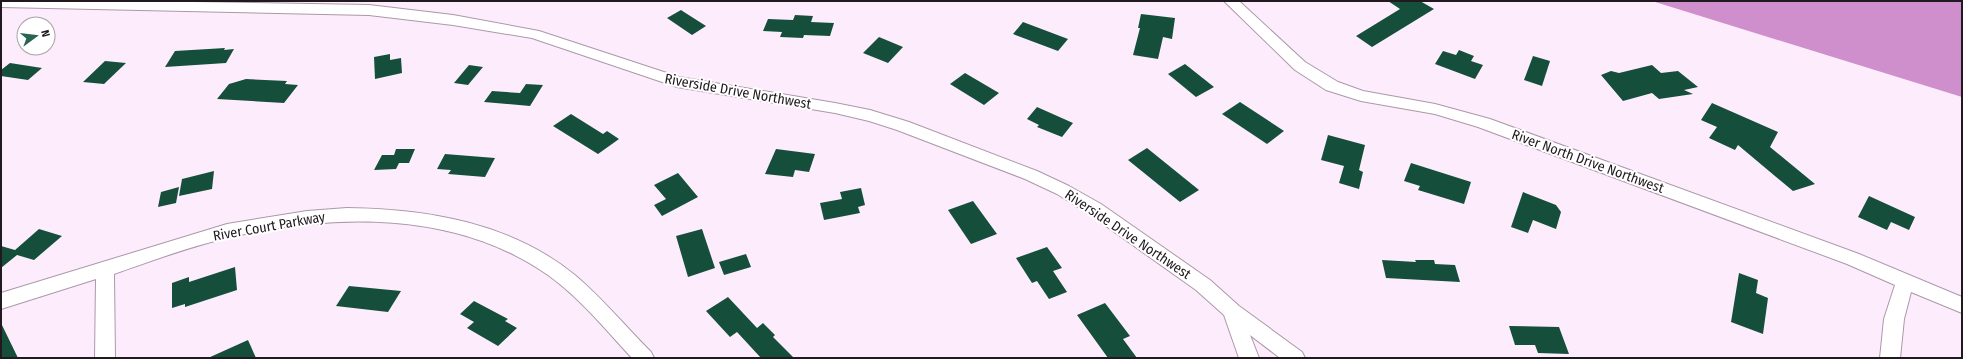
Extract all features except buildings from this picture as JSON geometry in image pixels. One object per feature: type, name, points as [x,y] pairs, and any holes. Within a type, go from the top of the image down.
[{"type":"street","name":"River North Drive Northwest","points":[[1231,1],[1300,66],[1332,86],[1361,96],[1435,109],[1484,123],[1830,251],[1962,305]]},
{"type":"street","name":"Riverside Drive Northwest","points":[[1,3],[373,6],[534,34],[677,82],[835,108],[870,116],[904,126],[1031,175],[1063,190],[1095,209],[1203,285],[1232,311],[1294,358]]},
{"type":"street","name":"River Court Parkway","points":[[1,301],[227,231],[280,221],[330,214],[380,214],[421,218],[465,228],[501,240],[542,262],[575,287],[644,358]]},
{"type":"street","points":[[105,269],[105,358]]},
{"type":"street","points":[[1890,358],[1894,319],[1905,281]]},
{"type":"street","points":[[1232,311],[1249,358]]},
{"type":"shaded area","points":[[1652,1],[1962,1],[1962,97]]}]
